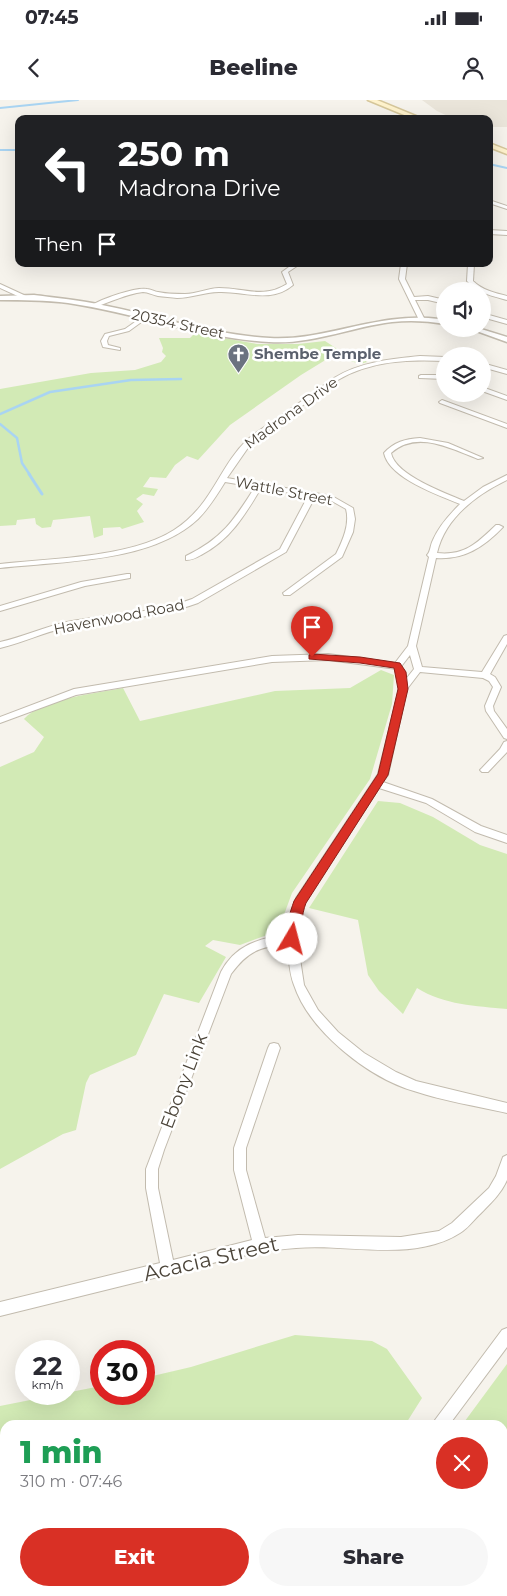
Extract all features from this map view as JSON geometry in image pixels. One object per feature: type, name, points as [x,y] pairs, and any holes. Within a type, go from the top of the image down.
[{"type":"main road","points":[[371,100],[410,115]]},
{"type":"main road","points":[[493,147],[507,152]]},
{"type":"street","points":[[493,203],[507,208]]},
{"type":"street","points":[[493,232],[507,233]]},
{"type":"street","points":[[95,305],[119,296],[146,290],[157,294],[189,296],[206,291],[221,290],[249,294],[277,293],[290,285],[286,272],[290,267]]},
{"type":"street","points":[[404,267],[402,280],[422,320]]},
{"type":"street","points":[[471,267],[470,281],[474,285],[487,292],[507,298]]},
{"type":"street","points":[[0,286],[24,297]]},
{"type":"street","name":"20354 Street","points":[[0,298],[56,299],[95,305],[144,318],[226,335],[272,340],[310,338],[391,320],[436,321]]},
{"type":"street","points":[[412,299],[428,298],[436,300]]},
{"type":"street","points":[[118,349],[105,346],[104,341],[107,335],[127,330],[144,318]]},
{"type":"street","points":[[491,318],[507,322]]},
{"type":"street","points":[[491,335],[507,340]]},
{"type":"street","name":"Madrona Drive","points":[[0,566],[110,554],[164,538],[180,530],[194,518],[240,452],[250,441],[336,379],[351,370],[387,361],[436,359]]},
{"type":"street","points":[[491,368],[507,372]]},
{"type":"street","points":[[421,377],[436,378]]},
{"type":"street","points":[[491,392],[507,398]]},
{"type":"street","points":[[442,402],[507,426]]},
{"type":"street","points":[[464,504],[433,490],[395,469],[389,464],[386,458],[387,453],[392,448],[405,442],[422,440],[438,443],[480,458]]},
{"type":"street","points":[[403,689],[400,666],[412,646],[431,555],[444,525],[464,504],[485,487],[507,477]]},
{"type":"street","name":"Wattle Street","points":[[222,479],[332,498],[349,508],[352,519],[344,547],[339,554],[287,593]]},
{"type":"street","points":[[188,558],[210,547],[230,532],[259,486]]},
{"type":"street","name":"Havenwood Road","points":[[0,645],[64,625],[162,611],[196,602],[284,550],[313,494]]},
{"type":"street","points":[[431,555],[462,556],[471,551],[499,527]]},
{"type":"street","points":[[0,609],[84,584],[127,576]]},
{"type":"street","points":[[485,675],[507,638]]},
{"type":"street","points":[[412,646],[416,668],[403,689],[392,740],[378,784],[300,901],[295,917],[292,939],[299,985],[314,1013],[334,1036],[360,1057],[392,1076],[414,1086],[507,1108]]},
{"type":"street","points":[[0,720],[74,692],[272,659],[328,658],[400,666],[409,660],[416,668]]},
{"type":"street","points":[[400,666],[406,674],[416,668],[485,675],[492,679],[497,687],[489,706],[490,711],[507,736]]},
{"type":"street","points":[[485,770],[507,744]]},
{"type":"street","points":[[378,784],[411,794],[487,833],[507,840]]},
{"type":"street","name":"Ebony Link","points":[[168,1268],[152,1188],[152,1169],[162,1141],[226,972],[237,956],[252,946],[292,939]]},
{"type":"street","points":[[260,1245],[243,1184],[240,1148],[274,1048]]},
{"type":"street","name":"Acacia Street","points":[[0,1309],[260,1245],[298,1241],[401,1243],[440,1237],[457,1228],[493,1192],[501,1179],[507,1161]]},
{"type":"street","points":[[444,1420],[507,1335]]},
{"type":"shaded area","points":[[422,100],[507,100],[507,127],[493,127],[493,115],[446,115]]},
{"type":"green space","points":[[195,333],[257,344],[298,344],[325,341],[342,352],[361,357],[367,362],[360,364],[332,356],[301,375],[230,425],[198,460],[187,456],[175,465],[166,478],[150,477],[143,487],[158,489],[154,496],[143,494],[136,499],[143,504],[137,511],[144,522],[122,529],[120,527],[103,528],[103,535],[94,538],[90,516],[53,520],[51,527],[42,528],[36,524],[35,518],[17,520],[16,525],[0,526],[0,389],[91,373],[135,370],[161,362],[166,356],[162,352],[163,348],[159,338],[190,338]]},
{"type":"green space","points":[[381,670],[394,675],[392,704],[370,779],[292,893],[278,931],[240,945],[213,940],[205,946],[226,957],[199,1003],[164,994],[136,1055],[90,1075],[86,1083],[76,1130],[63,1134],[0,1169],[0,767],[34,752],[44,737],[24,719],[43,706],[70,698],[123,688],[140,721],[275,691],[350,688]]},
{"type":"green space","points":[[378,801],[400,803],[433,817],[480,845],[507,854],[507,1009],[472,1006],[449,1001],[427,994],[417,988],[403,1014],[379,991],[368,975],[358,920],[309,908]]},
{"type":"green space","points":[[295,1335],[372,1341],[387,1349],[422,1398],[408,1420],[0,1420],[0,1406],[15,1403],[15,1405],[80,1405],[80,1390],[90,1388],[90,1405],[155,1405],[155,1375],[191,1367]]},
{"type":"green space","points":[[507,1364],[507,1420],[466,1420]]},
{"type":"waterway","points":[[0,108],[78,100]]},
{"type":"waterway","points":[[0,150],[15,150]]},
{"type":"waterway","points":[[493,165],[507,168]]},
{"type":"waterway","points":[[0,414],[50,392],[131,380],[181,379]]},
{"type":"waterway","points":[[0,424],[17,438],[22,463],[30,475]]},
{"type":"waterway","points":[[29,474],[42,494]]},
{"type":"place","name":"Shembe Temple","points":[[238,373]]},
{"type":"route","points":[[292,939],[295,917],[300,901],[383,775],[403,689],[401,672],[397,666],[360,660],[312,657]]}]
